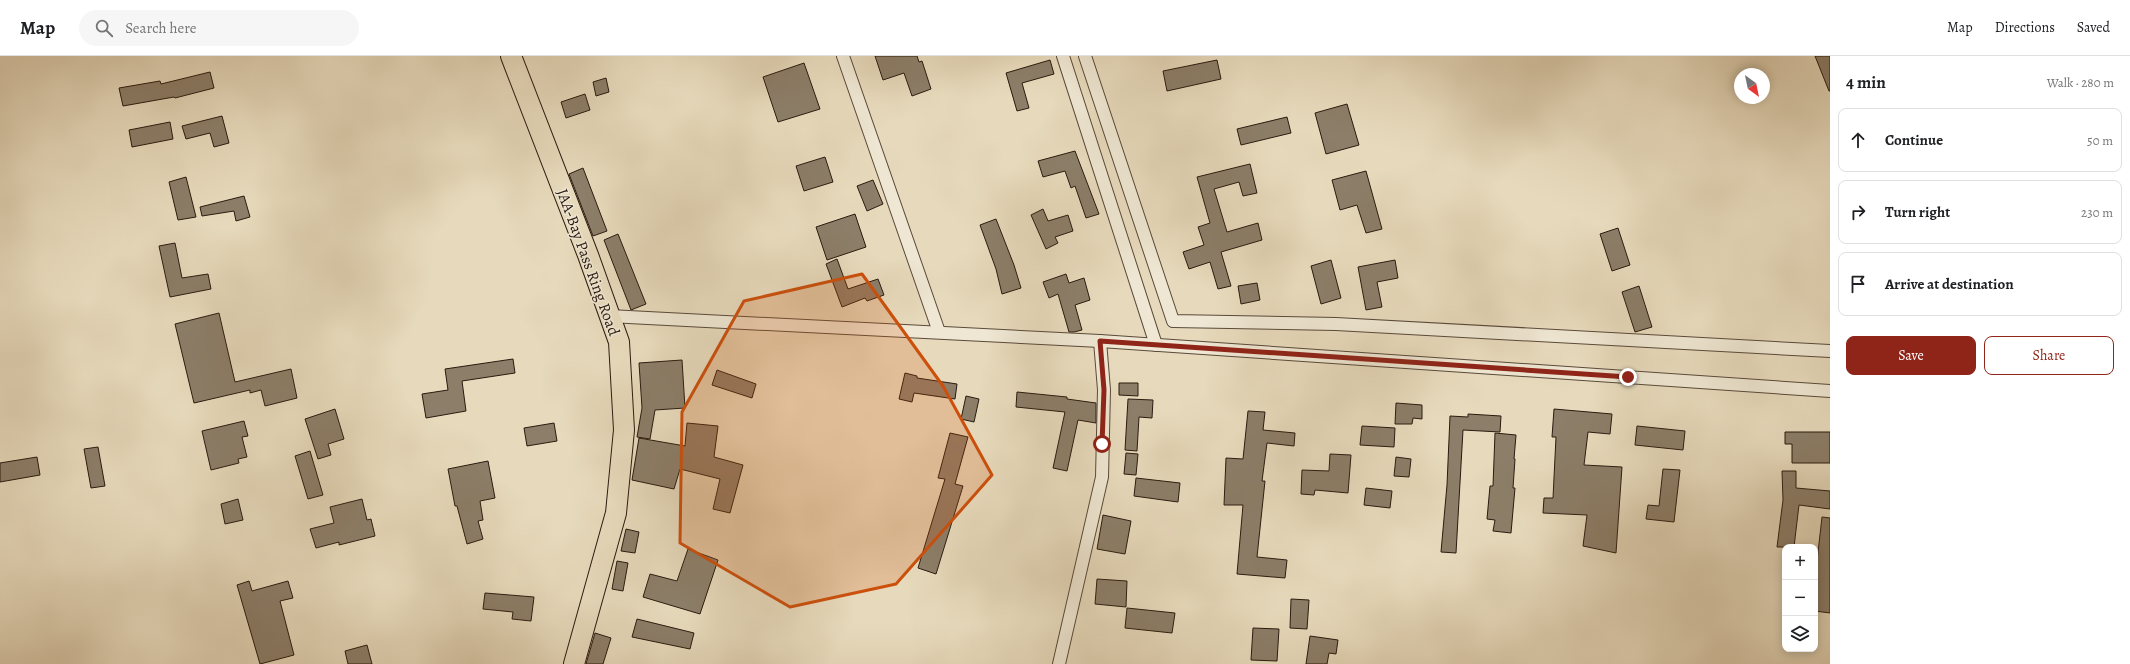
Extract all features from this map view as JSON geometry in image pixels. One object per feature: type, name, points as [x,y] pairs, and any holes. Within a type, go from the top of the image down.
[{"type":"highway","name":"JAA-Bay Pass Ring Road","points":[[511,56],[588,256],[619,342],[624,430],[616,513],[574,664]]},
{"type":"street","points":[[843,56],[939,332]]},
{"type":"street","points":[[1063,56],[1156,345]]},
{"type":"street","points":[[1085,56],[1173,321],[1336,324],[1830,351]]},
{"type":"street","points":[[609,316],[1100,341],[1830,391]]},
{"type":"street","points":[[1059,664],[1102,476],[1104,390],[1100,341]]},
{"type":"highlighted area","points":[[862,274],[943,386],[992,475],[896,584],[790,607],[680,543],[682,412],[744,301]]},
{"type":"building","points":[[875,56],[917,56],[919,62],[922,61],[931,89],[912,96],[904,73],[883,80]]},
{"type":"building","points":[[1815,56],[1830,56],[1830,91],[1829,91]]},
{"type":"building","points":[[1050,60],[1054,74],[1022,83],[1029,108],[1017,111],[1006,73]]},
{"type":"building","points":[[1217,60],[1221,79],[1167,91],[1163,71]]},
{"type":"building","points":[[804,63],[820,109],[778,122],[763,77]]},
{"type":"building","points":[[210,72],[214,88],[175,98],[123,106],[119,88],[160,81],[161,84]]},
{"type":"building","points":[[606,78],[609,92],[596,96],[593,82]]},
{"type":"building","points":[[585,94],[590,110],[566,118],[561,102]]},
{"type":"building","points":[[1347,104],[1359,145],[1326,154],[1315,113]]},
{"type":"building","points":[[222,116],[229,143],[214,147],[210,133],[186,139],[182,126]]},
{"type":"building","points":[[1287,117],[1291,133],[1241,145],[1237,129]]},
{"type":"building","points":[[170,122],[173,139],[132,147],[129,130]]},
{"type":"building","points":[[1075,151],[1099,214],[1086,218],[1075,186],[1071,188],[1065,171],[1043,177],[1038,161]]},
{"type":"building","points":[[825,157],[833,182],[804,191],[796,166]]},
{"type":"building","points":[[1250,164],[1257,193],[1243,196],[1239,182],[1214,189],[1227,232],[1258,223],[1262,240],[1221,252],[1231,286],[1218,289],[1210,262],[1189,269],[1183,252],[1204,245],[1198,227],[1210,223],[1197,177]]},
{"type":"building","points":[[583,168],[607,231],[593,236],[569,174]]},
{"type":"building","points":[[1366,171],[1382,229],[1366,233],[1357,205],[1340,210],[1332,180]]},
{"type":"building","points":[[186,177],[196,217],[178,220],[169,182]]},
{"type":"building","points":[[873,180],[883,204],[867,211],[857,186]]},
{"type":"building","points":[[244,196],[250,217],[236,221],[234,211],[202,216],[200,207]]},
{"type":"building","points":[[1043,209],[1048,221],[1068,215],[1073,231],[1055,237],[1058,243],[1046,249],[1031,215]]},
{"type":"building","points":[[855,214],[866,247],[827,260],[816,227]]},
{"type":"building","points":[[996,219],[1014,265],[1021,288],[1002,294],[996,269],[980,225]]},
{"type":"building","points":[[1618,228],[1630,265],[1612,271],[1600,234]]},
{"type":"building","points":[[618,234],[646,304],[631,310],[604,240]]},
{"type":"building","points":[[175,243],[182,278],[208,274],[211,289],[170,297],[159,246]]},
{"type":"building","points":[[837,259],[848,289],[878,279],[884,295],[867,301],[865,298],[842,307],[826,264]]},
{"type":"building","points":[[1331,260],[1341,298],[1321,304],[1311,266]]},
{"type":"building","points":[[1395,260],[1398,278],[1377,282],[1382,307],[1366,310],[1358,267]]},
{"type":"building","points":[[1066,274],[1069,283],[1084,278],[1090,300],[1075,305],[1082,330],[1074,332],[1069,332],[1058,294],[1049,298],[1043,282]]},
{"type":"building","points":[[1257,283],[1260,300],[1241,304],[1238,286]]},
{"type":"building","points":[[1639,286],[1652,327],[1635,332],[1622,292]]},
{"type":"building","points":[[219,313],[235,382],[291,369],[297,398],[265,406],[261,390],[250,393],[250,390],[194,403],[175,324]]},
{"type":"building","points":[[513,359],[515,373],[462,381],[466,411],[426,418],[422,394],[448,390],[445,369]]},
{"type":"building","points":[[682,360],[685,408],[655,410],[650,439],[637,437],[642,408],[639,363]]},
{"type":"building","points":[[717,370],[756,384],[752,398],[712,385]]},
{"type":"building","points":[[905,373],[917,376],[917,378],[957,384],[955,399],[914,393],[912,402],[899,399]]},
{"type":"building","points":[[1119,383],[1138,383],[1138,396],[1119,395]]},
{"type":"building","points":[[1017,392],[1067,397],[1067,399],[1096,403],[1096,423],[1078,420],[1067,471],[1053,468],[1065,412],[1016,407]]},
{"type":"building","points":[[966,396],[979,399],[974,422],[961,419]]},
{"type":"building","points":[[1128,399],[1153,400],[1152,418],[1139,417],[1137,451],[1125,450]]},
{"type":"building","points":[[1396,403],[1422,405],[1422,419],[1413,418],[1412,424],[1395,424]]},
{"type":"building","points":[[335,409],[344,439],[328,444],[331,455],[318,459],[305,419]]},
{"type":"building","points":[[1554,409],[1612,414],[1610,434],[1588,432],[1584,465],[1622,467],[1616,553],[1583,546],[1587,515],[1543,513],[1544,498],[1553,498],[1556,437],[1552,437]]},
{"type":"building","points":[[1248,411],[1265,412],[1263,430],[1295,433],[1294,446],[1267,443],[1262,481],[1265,481],[1257,557],[1287,560],[1285,578],[1237,574],[1243,505],[1224,505],[1226,458],[1243,459]]},
{"type":"building","points":[[1468,414],[1501,416],[1500,432],[1463,430],[1456,553],[1441,552],[1447,485],[1450,416],[1468,417]]},
{"type":"building","points":[[244,421],[248,436],[242,437],[247,457],[238,459],[239,463],[211,470],[202,431]]},
{"type":"building","points":[[554,423],[557,441],[527,446],[524,428]]},
{"type":"building","points":[[687,423],[718,426],[714,457],[743,465],[730,513],[713,509],[720,479],[680,469],[674,489],[632,480],[639,438],[685,446]]},
{"type":"building","points":[[1362,426],[1395,428],[1394,447],[1360,445]]},
{"type":"building","points":[[1637,426],[1685,431],[1683,450],[1635,445]]},
{"type":"building","points":[[1785,432],[1830,432],[1830,463],[1792,463],[1792,444],[1785,444]]},
{"type":"building","points":[[950,433],[968,437],[955,484],[963,486],[936,574],[918,568],[945,479],[938,478]]},
{"type":"building","points":[[1495,433],[1516,435],[1513,488],[1515,488],[1511,533],[1493,531],[1495,520],[1487,519],[1490,486],[1493,486]]},
{"type":"building","points":[[98,447],[105,486],[91,488],[84,449]]},
{"type":"building","points":[[310,451],[323,495],[308,499],[295,456]]},
{"type":"building","points":[[1126,453],[1138,454],[1136,475],[1124,474]]},
{"type":"building","points":[[1330,454],[1351,455],[1348,493],[1315,490],[1314,495],[1301,494],[1302,470],[1329,471]]},
{"type":"building","points":[[37,457],[40,475],[0,482],[0,463]]},
{"type":"building","points":[[1396,457],[1411,459],[1409,477],[1394,476]]},
{"type":"building","points":[[488,461],[495,498],[480,501],[483,520],[478,521],[483,539],[467,544],[457,506],[455,506],[448,469]]},
{"type":"building","points":[[1663,469],[1680,470],[1674,522],[1646,519],[1648,505],[1659,506]]},
{"type":"building","points":[[1782,471],[1796,471],[1796,488],[1830,491],[1830,509],[1799,505],[1794,544],[1782,544],[1782,547],[1777,547],[1783,500]]},
{"type":"building","points":[[1136,478],[1180,483],[1178,502],[1134,496]]},
{"type":"building","points":[[1366,488],[1392,491],[1390,508],[1364,505]]},
{"type":"building","points":[[238,499],[243,520],[225,524],[221,504]]},
{"type":"building","points":[[362,499],[367,520],[371,519],[375,536],[339,545],[339,542],[316,548],[310,529],[334,523],[330,507]]},
{"type":"building","points":[[1103,515],[1131,521],[1125,554],[1097,549]]},
{"type":"building","points":[[1822,517],[1830,518],[1830,613],[1818,611],[1818,552]]},
{"type":"building","points":[[626,529],[639,532],[635,553],[621,551]]},
{"type":"building","points":[[688,549],[718,560],[700,614],[643,597],[650,574],[677,581]]},
{"type":"building","points":[[617,561],[628,563],[623,591],[612,589]]},
{"type":"building","points":[[1097,579],[1127,581],[1126,607],[1095,604]]},
{"type":"building","points":[[249,581],[252,591],[288,581],[293,598],[280,601],[294,655],[260,664],[237,585]]},
{"type":"building","points":[[485,593],[534,597],[531,621],[512,619],[513,612],[483,609]]},
{"type":"building","points":[[1291,599],[1309,600],[1307,629],[1290,628]]},
{"type":"building","points":[[1127,608],[1175,613],[1172,633],[1125,628]]},
{"type":"building","points":[[637,619],[694,633],[690,649],[632,637]]},
{"type":"building","points":[[1253,628],[1279,629],[1277,661],[1251,660]]},
{"type":"building","points":[[595,633],[611,638],[603,664],[586,664]]},
{"type":"building","points":[[1310,636],[1338,640],[1336,654],[1329,653],[1327,664],[1306,664]]},
{"type":"building","points":[[367,645],[372,664],[348,664],[345,651]]},
{"type":"route","points":[[1102,444],[1104,390],[1100,341],[1628,377]]}]
